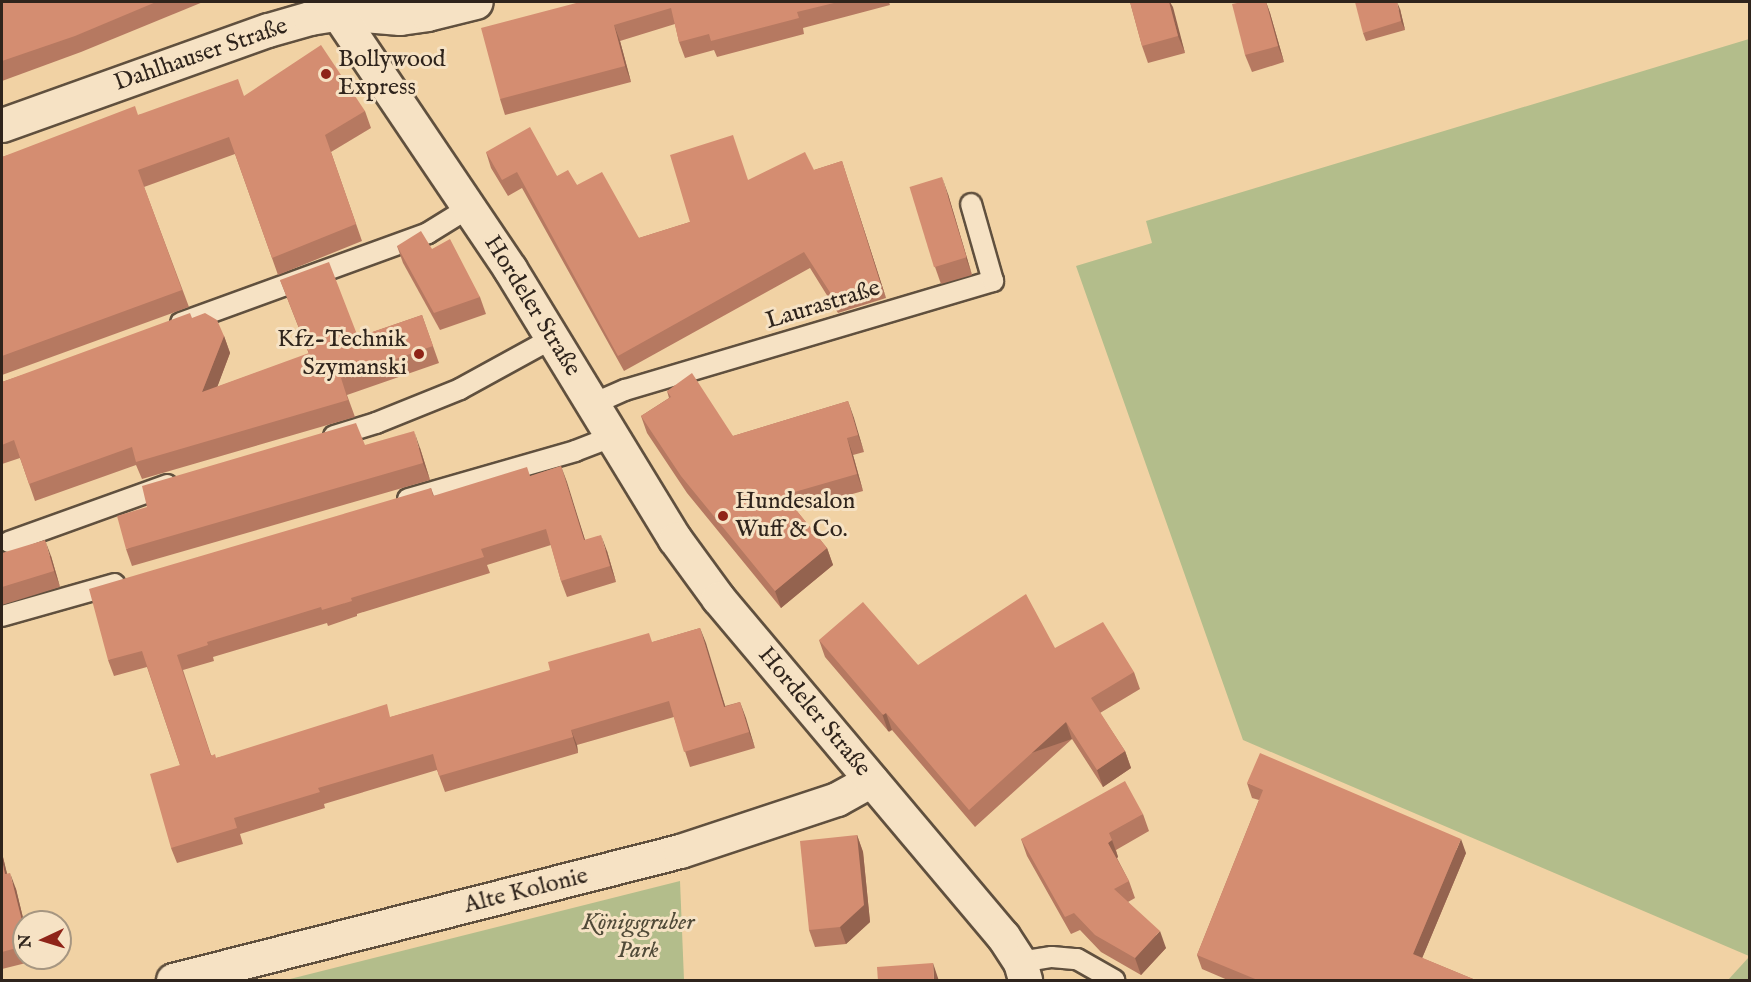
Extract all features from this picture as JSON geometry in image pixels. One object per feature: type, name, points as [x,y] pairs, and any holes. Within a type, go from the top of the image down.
[{"type":"street","name":"Dahlhauser Straße","points":[[2,125],[335,7],[399,18],[427,15],[476,2]]},
{"type":"street","name":"Hordeler Straße","points":[[335,7],[470,207],[675,539],[718,598],[991,921],[1022,972]]},
{"type":"street","name":"Alte Kolonie","points":[[173,981],[680,851],[837,799],[871,780]]},
{"type":"lane","name":"Laurastraße","points":[[592,404],[625,390],[993,281],[971,204]]},
{"type":"lane","points":[[162,330],[428,233],[470,207]]},
{"type":"lane","points":[[310,443],[376,423],[460,389],[553,338]]},
{"type":"lane","points":[[392,503],[575,451],[612,437]]},
{"type":"lane","points":[[9,542],[145,491],[189,478]]},
{"type":"lane","points":[[2,616],[136,578]]},
{"type":"lane","points":[[1022,972],[1052,957],[1077,959],[1114,981]]},
{"type":"green space","points":[[1749,39],[1749,956],[1243,740],[1076,266],[1152,243],[1146,221]]},
{"type":"green space","name":"Königsgruber Park","points":[[680,881],[684,980],[286,980]]},
{"type":"green space","points":[[1749,957],[1749,980],[1728,980]]},
{"type":"building","points":[[2,2],[156,2],[75,36],[2,61]]},
{"type":"building","points":[[580,2],[838,2],[797,12],[799,18],[711,41],[709,34],[679,42],[671,8],[614,25],[625,66],[500,99],[481,28]]},
{"type":"building","points":[[1130,2],[1169,2],[1178,36],[1142,46]]},
{"type":"building","points":[[1266,2],[1278,46],[1245,55],[1232,4]]},
{"type":"building","points":[[1355,2],[1397,2],[1401,21],[1363,33]]},
{"type":"building","points":[[321,45],[365,111],[325,135],[356,224],[272,258],[229,137],[138,170],[182,290],[2,356],[2,157],[135,106],[138,115],[238,79],[244,96]]},
{"type":"building","points":[[530,127],[557,176],[568,170],[577,185],[602,172],[639,238],[690,222],[670,155],[733,135],[748,180],[805,152],[814,170],[842,161],[880,282],[833,297],[804,252],[618,356],[517,172],[502,180],[486,152]]},
{"type":"building","points":[[942,177],[967,257],[934,267],[909,187]]},
{"type":"building","points":[[421,231],[432,249],[450,239],[480,297],[434,313],[397,246]]},
{"type":"building","points":[[329,262],[358,337],[422,315],[433,346],[341,378],[348,400],[136,462],[132,447],[29,484],[14,440],[2,445],[2,382],[190,313],[192,318],[205,313],[217,320],[224,336],[202,392],[309,353],[280,280]]},
{"type":"building","points":[[692,373],[733,436],[848,401],[858,435],[847,438],[857,474],[784,495],[827,548],[775,591],[681,476],[641,416],[671,397],[667,391]]},
{"type":"building","points":[[356,423],[365,445],[414,431],[423,463],[126,549],[117,516],[147,507],[142,486]]},
{"type":"building","points":[[561,466],[584,540],[601,535],[610,566],[561,581],[546,529],[481,549],[484,557],[351,598],[352,601],[322,610],[321,607],[207,642],[208,645],[177,655],[211,756],[215,754],[216,758],[387,704],[390,717],[550,670],[548,662],[649,633],[652,642],[700,628],[724,707],[740,702],[749,732],[684,752],[669,701],[571,730],[573,737],[439,776],[433,754],[318,788],[320,792],[234,818],[237,828],[171,848],[150,774],[180,765],[142,651],[108,660],[89,589],[431,488],[433,496],[527,467],[530,476]]},
{"type":"building","points":[[45,540],[54,571],[2,587],[2,553]]},
{"type":"building","points":[[1026,594],[1055,648],[1103,622],[1134,672],[1091,698],[1125,751],[1097,770],[1066,722],[969,810],[886,713],[883,715],[819,640],[863,602],[918,665]]},
{"type":"building","points":[[1260,753],[1461,839],[1413,954],[1478,981],[1260,981],[1197,955],[1263,790],[1247,783]]},
{"type":"building","points":[[1125,781],[1143,814],[1109,833],[1112,840],[1108,843],[1129,881],[1114,889],[1160,931],[1135,958],[1095,935],[1074,913],[1065,917],[1021,839]]},
{"type":"building","points":[[857,835],[864,905],[840,927],[809,930],[800,841]]},
{"type":"building","points":[[2,860],[5,874],[10,873],[19,910],[12,910],[12,949],[2,952]]},
{"type":"building","points":[[933,963],[934,981],[878,981],[877,967]]},
{"type":"place","name":"Bollywood Express","points":[[326,74]]},
{"type":"place","name":"Kfz-Technik Szymanski","points":[[419,354]]},
{"type":"place","name":"Hundesalon Wuff & Co.","points":[[723,516]]}]
